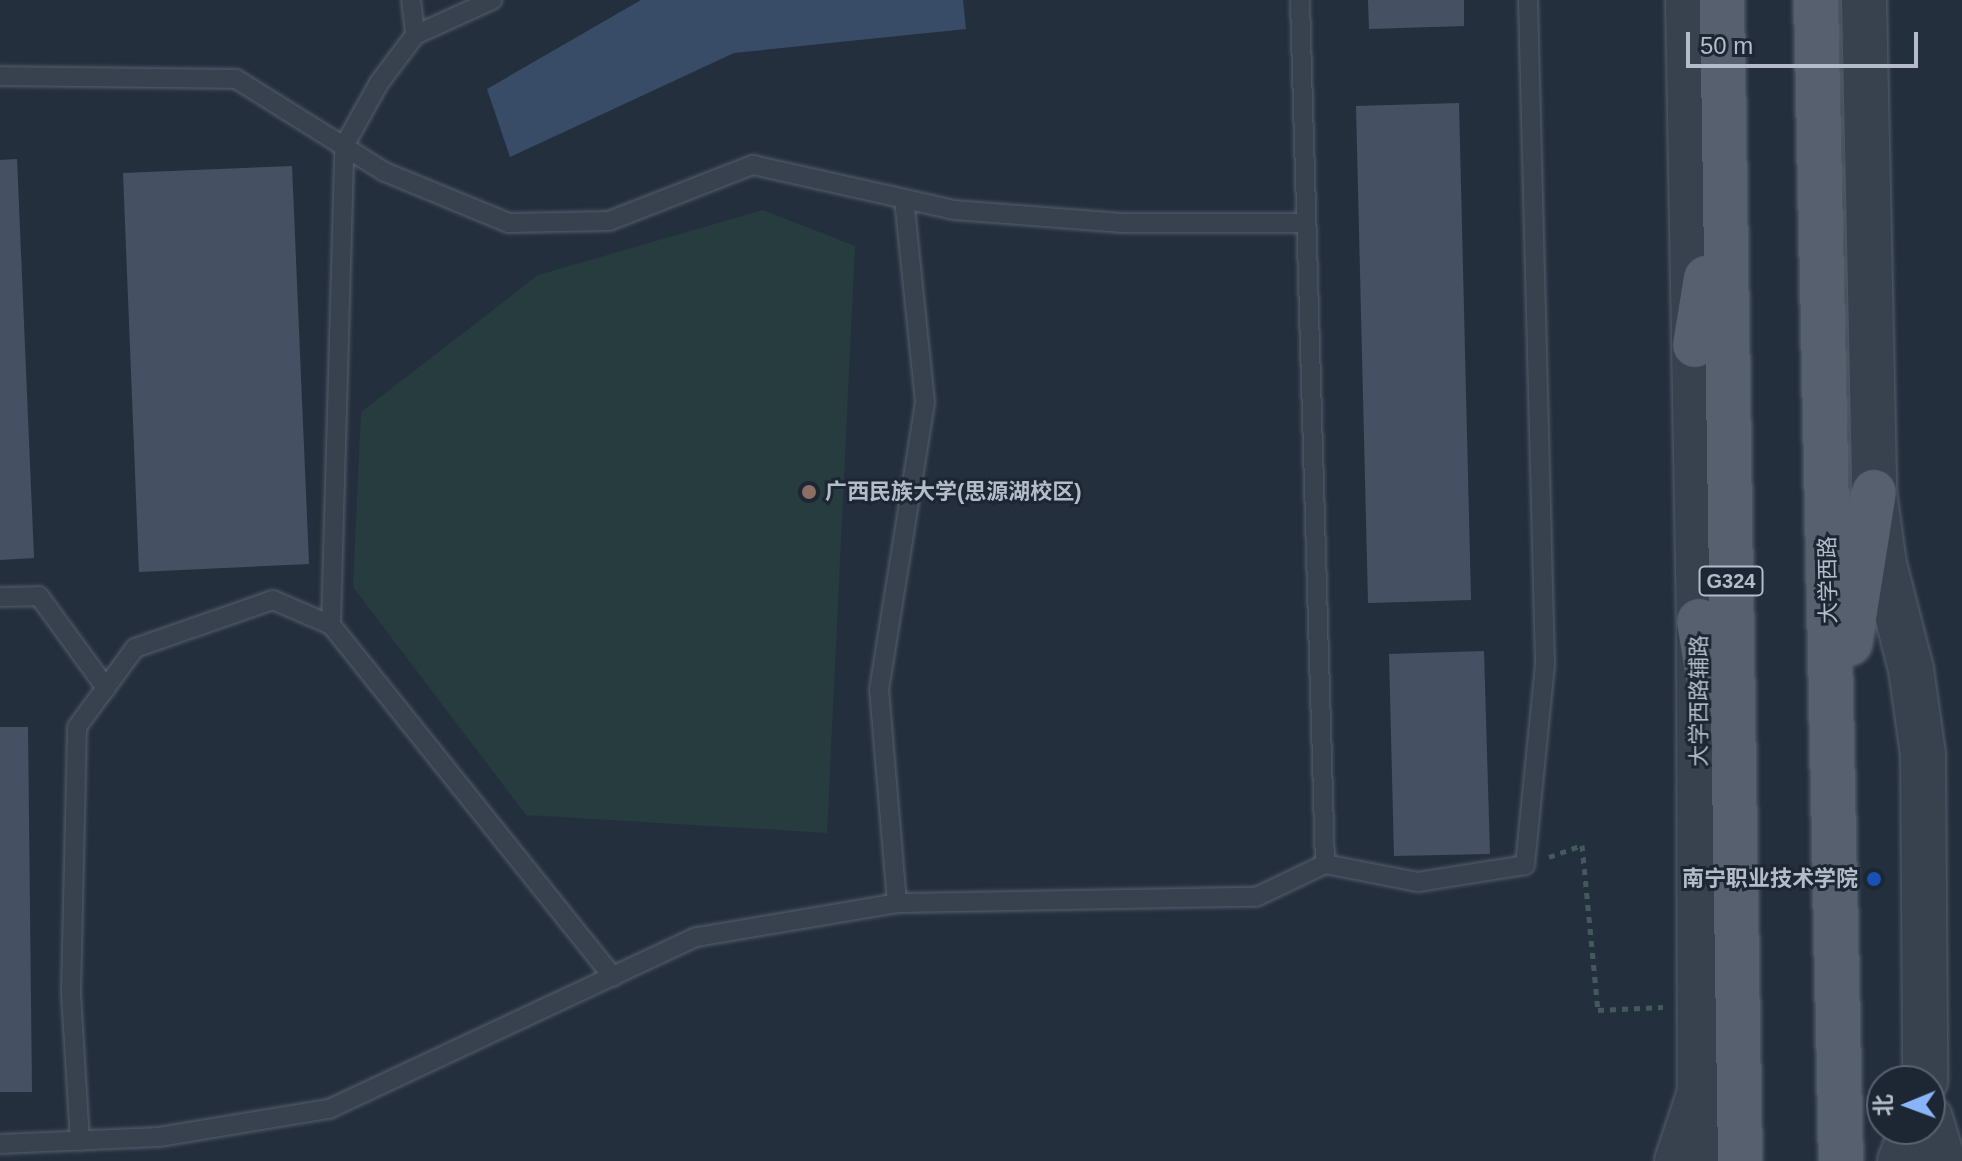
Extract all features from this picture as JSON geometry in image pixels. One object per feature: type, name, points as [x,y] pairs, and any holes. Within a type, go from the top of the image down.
[{"type":"main road","name":"G324","points":[[1722,0],[1740,1161]]},
{"type":"main road","name":"大学西路","points":[[1816,0],[1841,1161]]},
{"type":"main road","points":[[1695,345],[1724,165]]},
{"type":"main road","points":[[1832,756],[1874,492]]},
{"type":"main road","points":[[1699,621],[1735,853]]},
{"type":"street","name":"大学西路辅路","points":[[1688,0],[1699,621],[1700,1093],[1713,1161]]},
{"type":"street","points":[[1864,0],[1874,492],[1923,754],[1925,1065]]},
{"type":"street","points":[[1677,1161],[1700,1093]]},
{"type":"lane","points":[[411,0],[415,35]]},
{"type":"lane","points":[[331,625],[344,146],[379,83],[415,35],[492,0]]},
{"type":"lane","points":[[1300,0],[1325,864]]},
{"type":"lane","points":[[0,1144],[159,1137],[329,1109],[697,937],[897,903],[1256,897],[1325,864],[1418,882],[1525,865],[1545,664],[1528,0]]},
{"type":"lane","points":[[0,76],[236,79],[385,172],[509,223],[609,221],[753,165],[954,210],[1122,223],[1306,223]]},
{"type":"lane","points":[[897,903],[879,690],[925,402],[904,199]]},
{"type":"lane","points":[[0,597],[39,596],[106,688]]},
{"type":"lane","points":[[80,1141],[71,993],[77,727],[135,648],[273,600],[331,625],[613,977]]},
{"type":"path","points":[[1525,865],[1582,845],[1598,1010],[1699,1005]]},
{"type":"green space","points":[[763,210],[855,246],[827,833],[526,815],[353,587],[361,412],[538,275]]},
{"type":"water","points":[[641,0],[963,0],[966,29],[734,53],[510,157],[487,89]]},
{"type":"building","points":[[1368,0],[1464,0],[1464,26],[1369,29]]},
{"type":"building","points":[[1459,103],[1471,600],[1368,603],[1356,106]]},
{"type":"building","points":[[17,159],[34,558],[0,560],[0,160]]},
{"type":"building","points":[[292,166],[309,564],[139,572],[123,173]]},
{"type":"building","points":[[1484,651],[1490,854],[1394,856],[1389,654]]},
{"type":"building","points":[[0,727],[28,727],[32,1092],[0,1092]]},
{"type":"place","name":"广西民族大学(思源湖校区)","points":[[809,492]]},
{"type":"place","name":"南宁职业技术学院","points":[[1874,879]]}]
